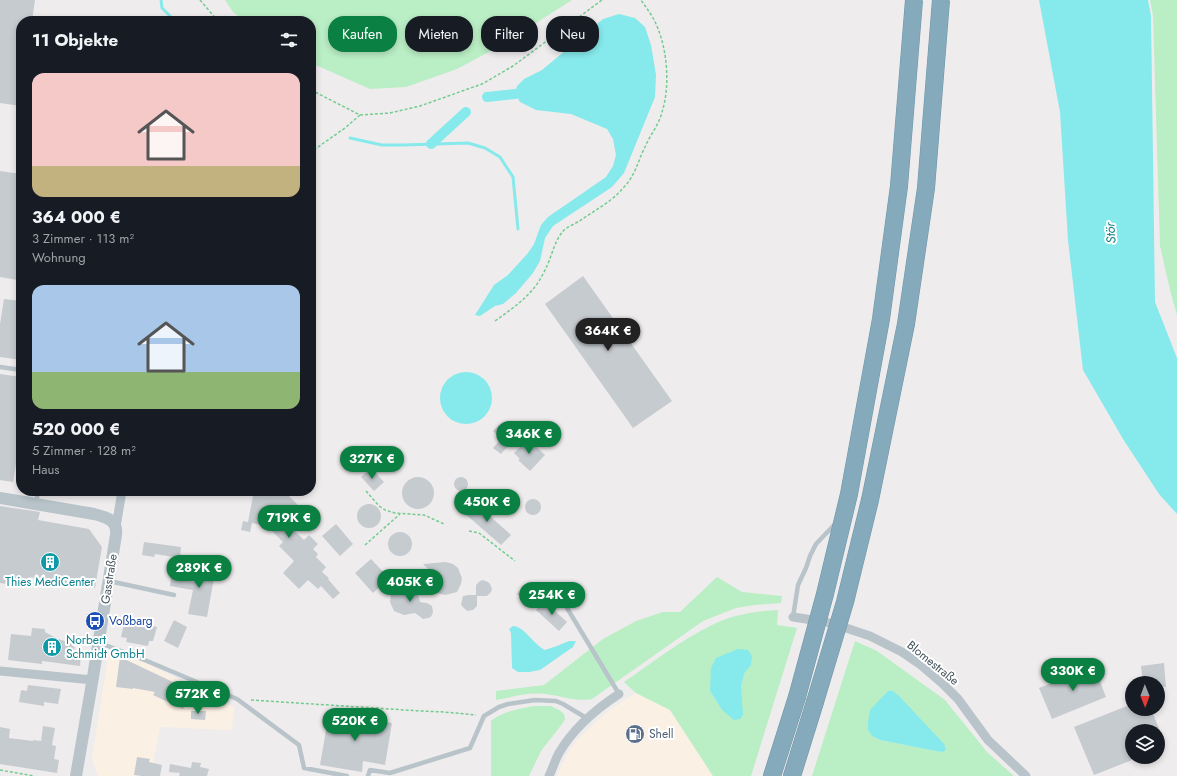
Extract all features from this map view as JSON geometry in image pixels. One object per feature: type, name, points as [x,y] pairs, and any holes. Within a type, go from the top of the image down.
[{"type":"highway","points":[[772,776],[797,697],[826,594],[849,494],[881,319],[899,186],[914,0]]},
{"type":"highway","points":[[792,776],[845,602],[868,507],[906,324],[926,188],[940,0]]},
{"type":"street","points":[[116,526],[121,496]]},
{"type":"street","points":[[0,498],[102,516],[112,521],[116,526]]},
{"type":"street","name":"Gasstraße","points":[[76,776],[109,581],[116,526]]},
{"type":"street","name":"Blomestraße","points":[[793,617],[826,622],[846,628],[870,636],[902,652],[921,665],[958,699],[988,740],[1026,776]]},
{"type":"street","points":[[0,671],[93,680]]},
{"type":"street","points":[[549,776],[562,749],[577,729],[619,694]]},
{"type":"lane","points":[[0,367],[16,369]]},
{"type":"lane","points":[[793,617],[798,585],[816,544],[851,510],[860,464]]},
{"type":"lane","points":[[36,504],[37,496]]},
{"type":"lane","points":[[109,581],[174,595]]},
{"type":"lane","points":[[567,608],[619,694]]},
{"type":"lane","points":[[98,642],[147,661],[237,700],[299,745],[304,768],[347,776]]},
{"type":"lane","points":[[368,776],[370,770],[390,773],[470,748],[484,716],[499,707],[508,704],[520,701],[556,701],[588,719]]},
{"type":"path","points":[[200,0],[214,16]]},
{"type":"path","points":[[316,93],[360,115],[390,113],[420,106],[482,84],[512,66],[602,0]]},
{"type":"path","points":[[494,321],[518,305],[530,293],[545,270],[558,238],[565,230],[610,200],[625,187],[631,179],[644,147],[662,114],[666,100],[667,74],[663,45],[653,18],[641,0]]},
{"type":"path","points":[[316,148],[345,128],[360,115]]},
{"type":"path","points":[[366,491],[385,510],[400,514],[424,515],[444,524]]},
{"type":"path","points":[[365,545],[400,514]]},
{"type":"path","points":[[470,531],[478,533],[515,561]]},
{"type":"path","points":[[237,700],[444,712],[484,716]]},
{"type":"path","points":[[0,770],[34,776]]},
{"type":"shaded area","points":[[110,645],[234,707],[232,730],[160,727],[151,776],[98,776],[92,759]]},
{"type":"shaded area","name":"Shell","points":[[636,693],[670,710],[713,776],[557,776],[567,754],[578,739],[608,711]]},
{"type":"green space","points":[[225,0],[572,0],[538,22],[538,16],[481,16],[481,52],[489,52],[457,69],[406,87],[370,89],[316,65],[316,16],[238,16],[233,12]]},
{"type":"green space","points":[[1150,0],[1177,0],[1177,315],[1160,246],[1153,16]]},
{"type":"green space","points":[[717,577],[742,592],[782,596],[781,603],[736,608],[703,621],[592,699],[586,700],[533,694],[496,700],[496,691],[544,685],[603,639],[636,621],[663,612],[680,612]]},
{"type":"green space","points":[[778,610],[777,625],[797,628],[751,776],[713,776],[670,710],[636,693],[624,682],[678,645],[712,625],[736,616]],"holes":[[[745,672],[741,686],[722,710],[710,691]]]},
{"type":"green space","points":[[855,641],[877,651],[945,700],[987,752],[1014,776],[812,776]],"holes":[[[868,730],[946,750],[943,752],[880,740],[872,736]]]},
{"type":"green space","points":[[534,706],[551,706],[564,714],[565,719],[541,751],[529,776],[491,776],[491,721],[517,709]]},
{"type":"water","name":"Stör","points":[[1039,0],[1148,0],[1151,16],[1155,302],[1177,358],[1177,514],[1159,494],[1123,439],[1083,370],[1068,240],[1060,112]]},
{"type":"water","points":[[619,14],[635,18],[645,27],[651,45],[656,75],[655,97],[624,173],[612,187],[553,226],[545,238],[540,261],[533,273],[516,293],[503,304],[495,306],[480,316],[475,315],[494,285],[508,275],[528,253],[534,244],[541,225],[548,217],[606,177],[613,166],[616,155],[613,139],[607,129],[571,114],[536,110],[520,102],[515,94],[517,86],[524,79],[542,70],[564,52],[599,52],[599,22],[603,19]]},
{"type":"water","points":[[466,372],[480,376],[488,384],[492,398],[488,412],[480,420],[466,424],[452,420],[444,412],[440,398],[444,384],[452,376]]},
{"type":"water","points":[[513,626],[525,632],[545,650],[569,641],[576,641],[573,647],[540,670],[518,672],[512,668],[511,633],[509,629]]},
{"type":"water","points":[[738,649],[748,650],[752,656],[751,665],[745,672],[741,686],[743,715],[740,719],[734,720],[722,710],[710,691],[711,668],[716,658]]},
{"type":"water","points":[[888,691],[893,691],[899,696],[944,744],[946,750],[943,752],[936,751],[880,740],[872,736],[868,730],[870,710]]},
{"type":"building","points":[[0,0],[35,0],[33,16],[16,16],[16,105],[0,103]]},
{"type":"building","points":[[0,171],[16,173],[16,280],[0,277]]},
{"type":"building","points":[[583,276],[672,401],[633,428],[545,304]]},
{"type":"building","points":[[4,299],[16,300],[16,359],[0,357],[0,324]]},
{"type":"building","points":[[0,374],[16,376],[16,464],[13,482],[0,480]]},
{"type":"building","points":[[499,425],[507,433],[501,439],[493,431]]},
{"type":"building","points":[[528,439],[545,455],[530,471],[518,460],[520,459],[514,453]]},
{"type":"building","points":[[500,440],[507,447],[501,454],[493,448]]},
{"type":"building","points":[[371,468],[384,482],[374,491],[361,477]]},
{"type":"building","points":[[415,477],[421,477],[431,484],[434,493],[433,499],[427,506],[421,509],[415,509],[405,502],[402,496],[402,490],[409,480]]},
{"type":"building","points":[[461,477],[466,479],[468,484],[466,489],[461,491],[456,489],[454,484],[456,479]]},
{"type":"building","points":[[253,496],[289,496],[300,507],[285,522],[304,540],[309,535],[318,544],[313,549],[318,554],[316,557],[326,567],[322,572],[329,578],[328,579],[340,593],[333,599],[321,586],[318,589],[308,580],[299,589],[283,573],[294,561],[279,546],[283,542],[267,526],[252,523],[250,532],[241,530],[243,521],[248,522]]},
{"type":"building","points":[[533,499],[539,501],[541,507],[539,513],[533,515],[527,513],[525,507],[527,501]]},
{"type":"building","points":[[473,501],[511,535],[501,545],[463,512]]},
{"type":"building","points":[[369,504],[378,507],[381,516],[378,525],[369,528],[360,525],[357,516],[360,507]]},
{"type":"building","name":"Thies MediCenter","points":[[0,506],[40,512],[38,520],[89,529],[102,547],[95,588],[29,577],[27,587],[0,583]]},
{"type":"building","points":[[336,524],[353,544],[340,556],[322,536]]},
{"type":"building","points":[[400,532],[409,535],[412,544],[409,553],[400,556],[391,553],[388,544],[391,535]]},
{"type":"building","points":[[144,542],[181,547],[180,558],[155,554],[154,557],[142,555]]},
{"type":"building","points":[[371,559],[389,578],[373,593],[355,573]]},
{"type":"building","points":[[446,562],[453,564],[458,568],[462,578],[457,592],[445,595],[437,593],[433,589],[429,580],[430,571],[423,564]]},
{"type":"building","points":[[197,563],[216,567],[207,617],[188,614],[193,590],[170,586],[171,578],[194,582]]},
{"type":"building","points":[[483,580],[490,584],[492,589],[491,592],[487,596],[477,596],[477,606],[473,610],[467,611],[461,605],[463,596],[476,595],[476,585]]},
{"type":"building","points":[[400,586],[413,588],[418,594],[420,602],[427,603],[432,606],[433,612],[431,617],[423,619],[415,613],[404,615],[394,611],[390,602],[391,595],[394,589]]},
{"type":"building","points":[[524,586],[530,592],[523,599],[517,594]]},
{"type":"building","points":[[544,601],[567,622],[559,631],[536,610]]},
{"type":"building","points":[[125,619],[157,627],[153,641],[149,641],[148,646],[126,642],[127,638],[121,637]]},
{"type":"building","points":[[174,620],[187,627],[178,648],[164,641]]},
{"type":"building","name":"Norbert Schmidt GmbH","points":[[32,628],[45,629],[45,632],[58,639],[75,644],[74,651],[81,652],[80,666],[42,661],[42,664],[8,660],[11,634],[31,636]]},
{"type":"building","points":[[120,657],[192,691],[183,709],[153,695],[155,692],[116,687]]},
{"type":"building","points":[[1164,663],[1166,687],[1165,676],[1142,676],[1141,666]]},
{"type":"building","points":[[1094,666],[1106,697],[1052,719],[1039,688]]},
{"type":"building","points":[[28,685],[61,689],[58,704],[44,702],[44,706],[19,702],[21,690],[27,691]]},
{"type":"building","points":[[1125,707],[1125,716],[1154,716],[1157,724],[1125,724],[1125,763],[1094,775],[1074,727]]},
{"type":"building","points":[[191,711],[206,711],[205,720],[191,719]]},
{"type":"building","points":[[329,713],[392,723],[385,765],[363,761],[362,772],[320,765]]},
{"type":"building","points":[[43,726],[55,728],[52,745],[56,746],[54,759],[59,760],[57,773],[0,764],[0,727],[10,729],[9,738],[41,741]]},
{"type":"building","points":[[137,757],[150,759],[149,762],[162,765],[160,776],[134,775]]},
{"type":"building","points":[[192,762],[201,763],[200,767],[209,769],[207,776],[179,776],[180,773],[169,772],[170,764],[191,768]]},
{"type":"waterway","points":[[161,0],[162,8],[170,16]]},
{"type":"waterway","points":[[487,97],[515,94]]},
{"type":"waterway","points":[[431,144],[466,112]]},
{"type":"waterway","points":[[350,138],[382,145],[468,143],[485,148],[500,157],[513,177],[518,229]]},
{"type":"place","name":"Thies MediCenter","points":[[50,562]]},
{"type":"place","name":"Voßbarg","points":[[95,621]]},
{"type":"place","name":"Norbert Schmidt GmbH","points":[[52,647]]},
{"type":"place","name":"Shell","points":[[635,734]]}]
